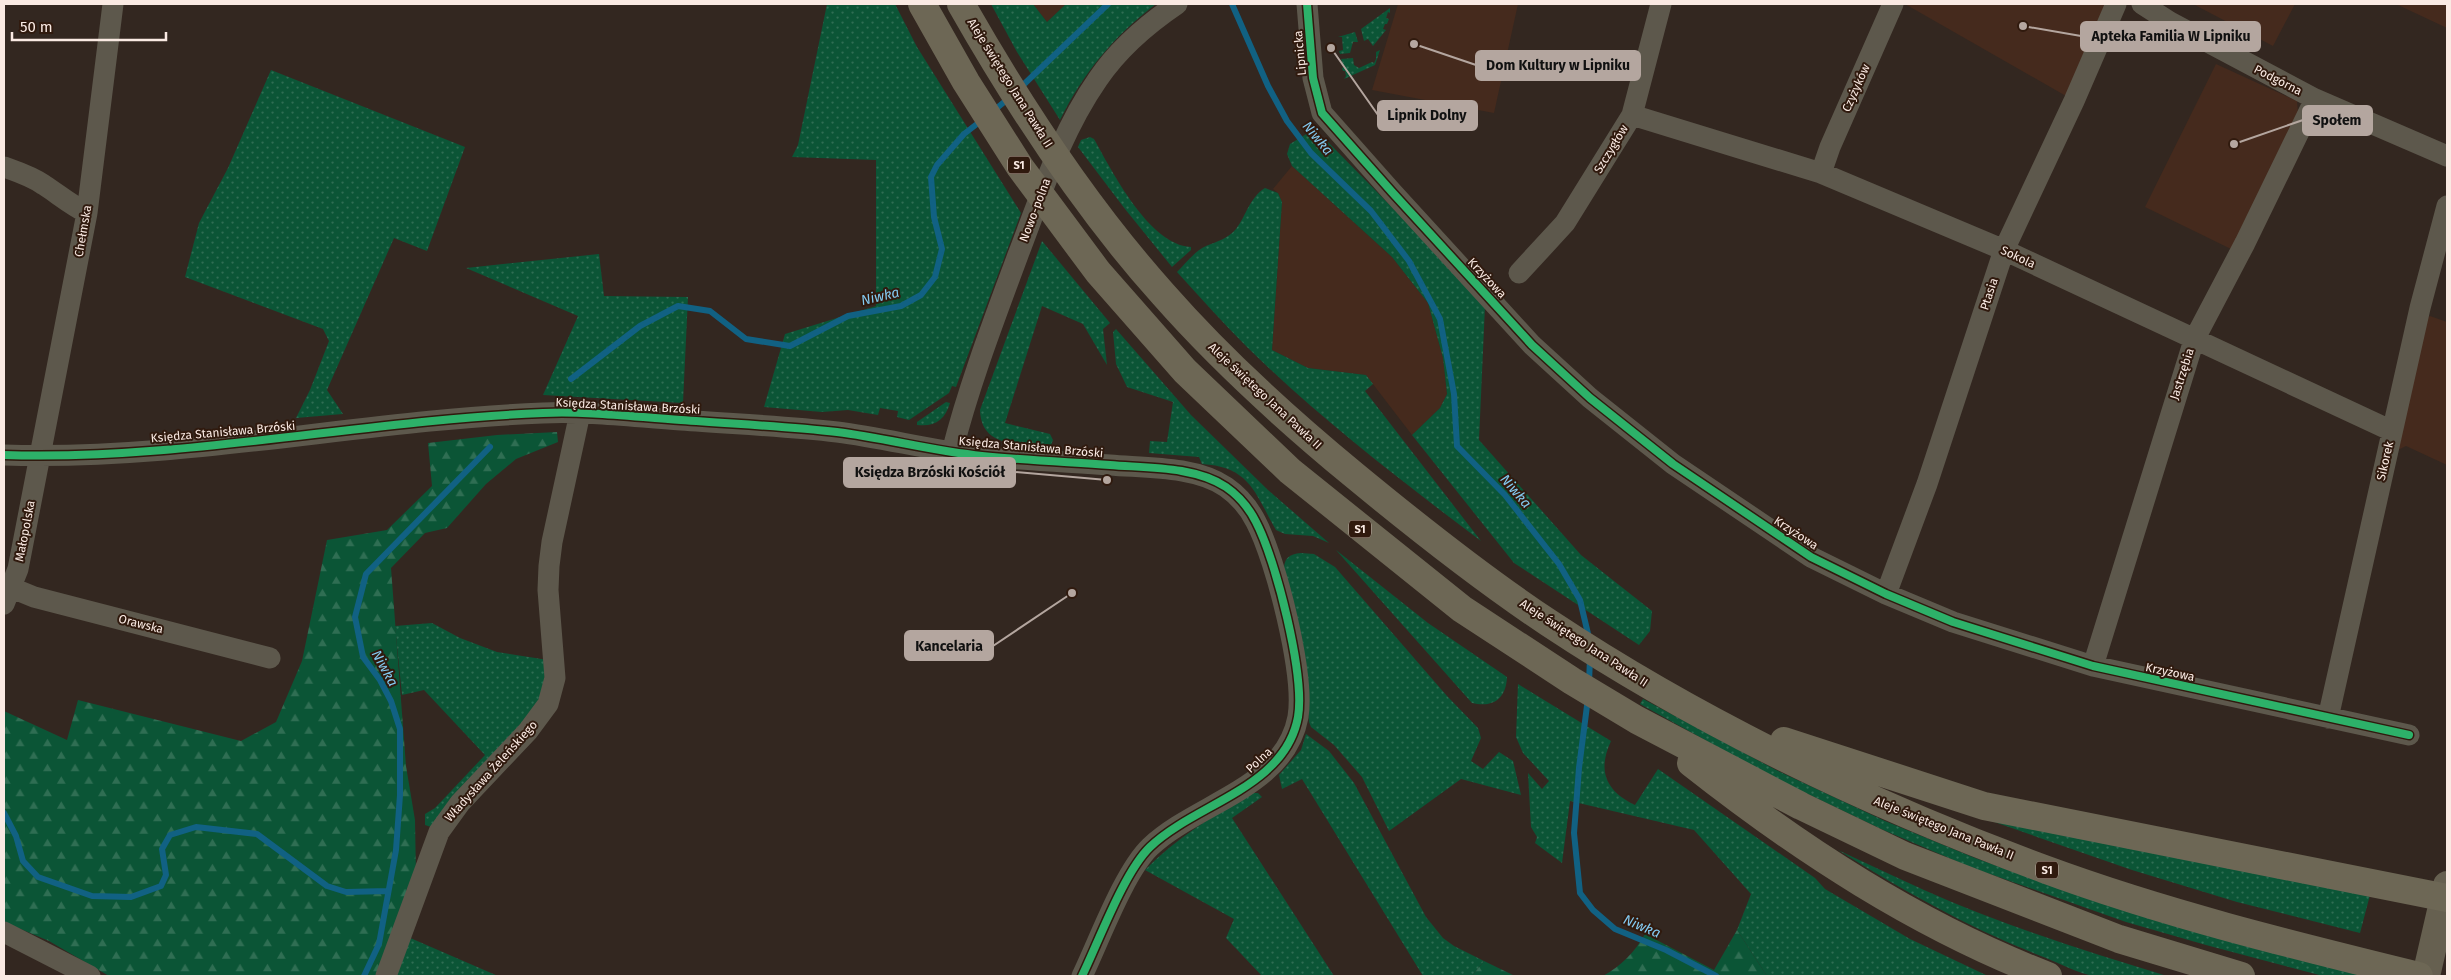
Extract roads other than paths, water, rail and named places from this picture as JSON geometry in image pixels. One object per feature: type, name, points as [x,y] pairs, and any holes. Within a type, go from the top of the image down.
[{"type":"highway","name":"S1","points":[[922,4],[966,82],[1031,183],[1098,272],[1192,378],[1290,471],[1397,559],[1462,609],[1564,677],[1626,714],[1801,806],[1904,856],[2119,939],[2241,976]]},
{"type":"highway","name":"Aleje świętego Jana Pawła II","points":[[961,4],[994,63],[1091,207],[1160,292],[1210,345],[1314,442],[1419,529],[1548,622],[1636,678],[1695,711],[1819,775],[1936,827],[2046,870],[2135,900],[2230,928],[2419,976]]},
{"type":"highway","points":[[1695,711],[1899,780],[1984,806],[2446,894]]},
{"type":"highway","points":[[1626,714],[1733,796],[1804,847],[1877,893],[1980,948],[2048,976]]},
{"type":"main road","points":[[2426,976],[2446,894]]},
{"type":"street","name":"Chełmska","points":[[40,457],[87,213],[113,4]]},
{"type":"street","name":"Nowo-polna","points":[[952,452],[965,400],[1005,289],[1047,177],[1071,124],[1086,96],[1114,57],[1142,29],[1177,4]]},
{"type":"street","name":"Lipnicka","points":[[1307,4],[1313,78],[1317,100]]},
{"type":"street","name":"Szczygłów","points":[[1519,273],[1565,223],[1632,115],[1661,4]]},
{"type":"street","name":"Czyżyków","points":[[1821,173],[1830,147],[1893,4]]},
{"type":"street","name":"Ptasia","points":[[1886,594],[1927,484],[2004,250],[2074,101],[2116,4]]},
{"type":"street","name":"Podgórna","points":[[2142,4],[2170,22],[2315,99],[2447,156]]},
{"type":"street","name":"Jastrzębia","points":[[2093,666],[2194,340],[2245,243],[2315,99]]},
{"type":"street","name":"Krzyżowa","points":[[1317,100],[1330,123],[1532,345],[1590,398],[1674,464],[1811,556],[1886,594],[1953,622],[2093,666],[2409,734]]},
{"type":"street","name":"Sokola","points":[[1632,115],[1821,173],[2004,250],[2392,431]]},
{"type":"street","points":[[4,167],[24,174],[87,213]]},
{"type":"street","name":"Sikorek","points":[[2328,718],[2392,431],[2447,206]]},
{"type":"street","name":"Księdza Stanisława Brzóski","points":[[4,456],[76,457],[229,444],[502,415],[580,413],[839,433],[952,452],[1154,468],[1186,473],[1212,480],[1227,488],[1242,501]]},
{"type":"street","name":"Władysława Żeleńskiego","points":[[386,976],[439,832],[460,803],[528,732],[545,710],[553,690],[555,665],[548,590],[549,566],[552,542],[580,413]]},
{"type":"street","name":"Małopolska","points":[[8,596],[18,569],[40,457]]},
{"type":"street","name":"Polna","points":[[1082,976],[1130,874],[1147,849],[1186,820],[1260,776],[1284,751],[1294,732],[1300,698],[1286,616],[1267,547],[1254,518],[1242,501]]},
{"type":"street","name":"Orawska","points":[[8,596],[34,597],[270,658]]},
{"type":"street","points":[[4,932],[90,976]]},
{"type":"waterway","name":"Niwka","points":[[1020,88],[1108,4]]},
{"type":"waterway","name":"Niwka","points":[[1232,4],[1268,86],[1287,121],[1311,153],[1371,211],[1409,261],[1440,319],[1454,394],[1457,446],[1505,495],[1559,564],[1580,600],[1589,638]]},
{"type":"waterway","name":"Niwka","points":[[992,112],[1009,98]]},
{"type":"waterway","name":"Niwka","points":[[571,379],[640,326],[678,306],[710,311],[746,339],[790,346],[848,316],[901,306],[921,295],[935,277],[942,249],[934,217],[931,177],[937,165],[964,134],[982,120]]},
{"type":"waterway","name":"Niwka","points":[[364,976],[379,944],[396,850],[400,795],[400,729],[391,701],[380,680],[363,657],[355,617],[366,574],[490,447]]},
{"type":"waterway","name":"Niwka","points":[[1589,683],[1590,658]]},
{"type":"waterway","name":"Niwka","points":[[1588,698],[1579,768],[1574,833],[1580,893],[1593,910],[1615,929],[1666,950],[1716,976]]},
{"type":"waterway","points":[[4,813],[16,836],[23,861],[38,877],[92,896],[131,897],[161,886],[166,875],[162,849],[170,835],[196,827],[257,834],[327,886],[346,892],[388,891]]},
{"type":"place","name":"Apteka Familia W Lipniku","points":[[2023,26]]},
{"type":"place","name":"Dom Kultury w Lipniku","points":[[1414,44]]},
{"type":"place","name":"Lipnik Dolny","points":[[1331,48]]},
{"type":"place","name":"Społem","points":[[2234,144]]},
{"type":"place","name":"Księdza Brzóski Kościół","points":[[1107,480]]},
{"type":"place","name":"Kancelaria","points":[[1072,593]]}]
